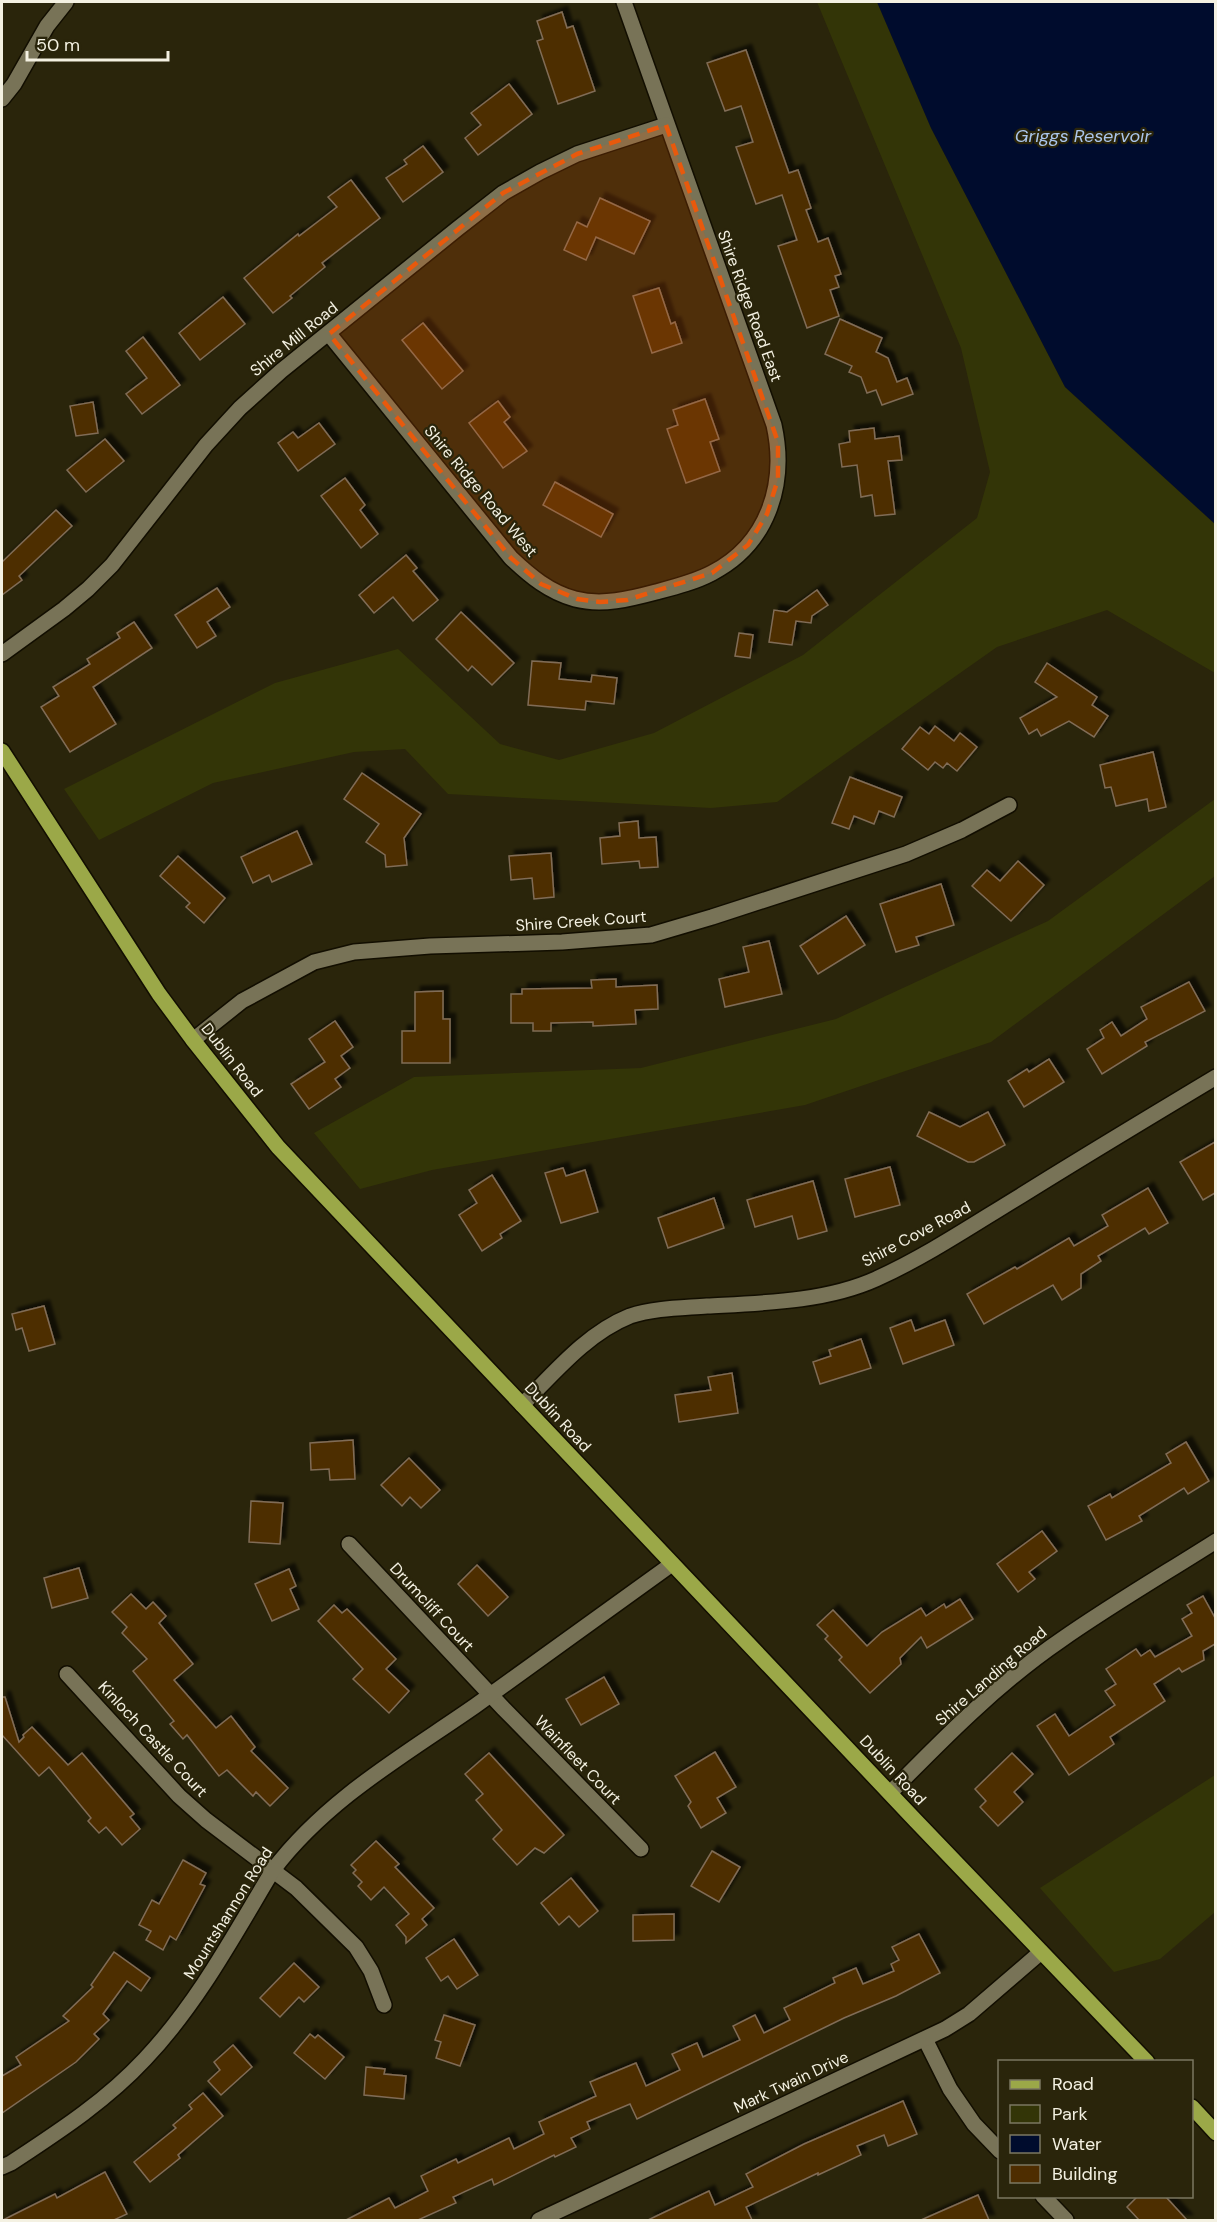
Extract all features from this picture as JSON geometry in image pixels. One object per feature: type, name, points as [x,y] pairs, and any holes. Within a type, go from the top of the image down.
[{"type":"main road","name":"Dublin Road","points":[[2,751],[159,994],[278,1147],[1146,2060]]},
{"type":"main road","points":[[1193,2110],[1215,2133]]},
{"type":"street","points":[[2,99],[19,77],[47,26],[66,2]]},
{"type":"street","name":"Shire Ridge Road East","points":[[624,2],[778,442],[778,479],[774,498],[759,530],[734,559],[712,573],[679,586]]},
{"type":"street","name":"Shire Mill Road","points":[[2,654],[88,589],[112,565],[206,445],[240,408],[281,370],[503,193],[577,154],[666,125]]},
{"type":"street","name":"Shire Ridge Road West","points":[[329,334],[511,558],[541,584],[577,599],[600,602],[627,600],[679,586]]},
{"type":"street","name":"Shire Creek Court","points":[[193,1040],[242,1001],[314,962],[354,952],[408,947],[562,942],[651,935],[906,854],[962,830],[1009,805]]},
{"type":"street","name":"Shire Cove Road","points":[[522,1405],[580,1348],[607,1327],[631,1316],[660,1310],[754,1303],[808,1296],[844,1290],[875,1279],[947,1241],[1215,1077]]},
{"type":"street","name":"Shire Landing Road","points":[[890,1793],[961,1724],[1034,1659],[1215,1541]]},
{"type":"street","name":"Drumcliff Court","points":[[349,1544],[490,1695]]},
{"type":"street","name":"Mountshannon Road","points":[[2,2167],[85,2114],[145,2060],[200,1993],[273,1870],[327,1811],[371,1776],[490,1695],[672,1564]]},
{"type":"street","name":"Kinloch Castle Court","points":[[67,1674],[179,1796],[206,1820],[296,1888],[356,1947],[371,1971],[384,2005]]},
{"type":"street","name":"Wainfleet Court","points":[[490,1695],[641,1850]]},
{"type":"street","name":"Mark Twain Drive","points":[[540,2220],[945,2029],[969,2014],[1041,1952]]},
{"type":"street","points":[[925,2039],[950,2089],[974,2124],[998,2150]]},
{"type":"street","points":[[1045,2198],[1066,2220]]},
{"type":"highlighted area","points":[[666,125],[778,442],[778,479],[767,514],[748,545],[712,573],[627,600],[600,602],[577,599],[541,584],[511,558],[329,334],[503,193],[577,154]]},
{"type":"green space","points":[[817,2],[877,2],[931,128],[1065,387],[1215,524],[1215,673],[1107,610],[997,647],[777,802],[711,808],[448,794],[405,749],[354,752],[213,783],[99,840],[64,789],[275,683],[398,649],[500,744],[559,760],[654,733],[803,655],[977,518],[990,472],[961,348]]},
{"type":"green space","points":[[1215,799],[1215,876],[991,1042],[805,1105],[432,1170],[360,1189],[314,1133],[414,1077],[641,1068],[836,1019],[1048,921]]},
{"type":"green space","points":[[1215,1775],[1215,1912],[1160,1959],[1114,1972],[1040,1888]]},
{"type":"water","name":"Griggs Reservoir","points":[[877,2],[1215,2],[1215,524],[1065,387],[931,128]]},
{"type":"building","points":[[562,12],[567,28],[573,26],[595,91],[558,104],[537,41],[543,39],[537,21]]},
{"type":"building","points":[[746,50],[789,173],[798,170],[811,208],[806,210],[818,242],[828,238],[841,274],[835,276],[839,287],[830,290],[839,316],[807,328],[778,246],[797,240],[782,195],[756,204],[736,147],[753,142],[741,106],[725,111],[707,63]]},
{"type":"building","points":[[509,84],[532,114],[478,155],[465,138],[481,125],[471,113]]},
{"type":"building","points":[[423,146],[443,172],[403,202],[386,178],[407,164],[404,160]]},
{"type":"building","points":[[351,180],[380,218],[322,263],[325,267],[273,313],[244,278],[298,234],[299,236],[337,207],[328,197]]},
{"type":"building","points":[[600,198],[650,221],[634,254],[596,237],[586,260],[564,250],[577,222],[587,227]]},
{"type":"building","points":[[659,288],[671,324],[675,322],[682,343],[652,353],[633,296]]},
{"type":"building","points":[[223,297],[245,324],[200,360],[179,333]]},
{"type":"building","points":[[840,319],[882,338],[876,352],[888,358],[897,382],[907,378],[913,394],[882,405],[876,390],[867,393],[861,377],[849,372],[852,366],[825,354]]},
{"type":"building","points":[[423,323],[463,371],[442,389],[402,340]]},
{"type":"building","points":[[143,337],[180,385],[142,414],[126,394],[147,378],[126,351]]},
{"type":"building","points":[[705,399],[719,439],[710,442],[720,471],[686,483],[667,429],[678,425],[673,410]]},
{"type":"building","points":[[498,401],[510,417],[504,422],[527,451],[503,468],[469,423]]},
{"type":"building","points":[[93,402],[98,433],[76,436],[70,406]]},
{"type":"building","points":[[319,423],[335,444],[298,471],[278,443],[293,432],[298,438]]},
{"type":"building","points":[[874,428],[875,439],[899,436],[902,460],[888,461],[895,514],[875,516],[872,495],[861,497],[857,465],[842,467],[839,444],[850,442],[849,431]]},
{"type":"building","points":[[105,439],[124,461],[86,492],[67,470]]},
{"type":"building","points":[[345,478],[365,505],[360,510],[378,534],[361,548],[321,496]]},
{"type":"building","points":[[555,482],[613,514],[601,537],[543,505]]},
{"type":"building","points":[[56,510],[72,526],[19,576],[22,580],[2,595],[2,562]]},
{"type":"building","points":[[406,555],[417,568],[413,571],[438,600],[413,621],[393,597],[374,613],[359,595]]},
{"type":"building","points":[[217,588],[230,607],[207,622],[216,636],[197,648],[175,615]]},
{"type":"building","points":[[817,590],[828,605],[812,616],[811,623],[796,621],[792,645],[769,642],[774,610],[787,612]]},
{"type":"building","points":[[461,612],[514,663],[492,685],[472,666],[468,671],[436,639]]},
{"type":"building","points":[[134,622],[152,648],[93,687],[116,724],[70,752],[41,707],[59,696],[53,687],[90,664],[87,659],[120,638],[117,633]]},
{"type":"building","points":[[739,633],[753,635],[750,658],[735,656]]},
{"type":"building","points":[[532,661],[561,663],[559,679],[591,682],[592,675],[617,678],[614,704],[586,701],[585,710],[528,705]]},
{"type":"building","points":[[1047,663],[1097,697],[1092,705],[1108,716],[1094,737],[1069,721],[1041,736],[1037,729],[1029,734],[1020,718],[1057,697],[1035,682]]},
{"type":"building","points":[[935,726],[954,741],[960,733],[977,747],[957,771],[947,763],[943,768],[935,762],[928,770],[902,749],[920,727],[929,734]]},
{"type":"building","points":[[1153,752],[1166,807],[1149,811],[1147,799],[1116,806],[1111,787],[1105,788],[1100,765]]},
{"type":"building","points":[[362,773],[421,814],[404,838],[407,865],[386,867],[385,855],[366,842],[379,824],[344,799]]},
{"type":"building","points":[[850,777],[902,797],[894,817],[879,811],[874,824],[854,816],[849,829],[832,823]]},
{"type":"building","points":[[638,821],[639,838],[656,837],[658,867],[640,868],[639,861],[602,864],[600,838],[620,836],[619,823]]},
{"type":"building","points":[[297,831],[312,864],[272,882],[269,875],[253,883],[241,857]]},
{"type":"building","points":[[551,853],[554,897],[534,899],[532,878],[511,880],[509,856]]},
{"type":"building","points":[[178,856],[225,898],[204,923],[186,907],[190,903],[160,876]]},
{"type":"building","points":[[1018,861],[1044,885],[1011,921],[972,886],[987,870],[1000,881]]},
{"type":"building","points":[[941,884],[954,925],[916,937],[919,945],[896,952],[880,904]]},
{"type":"building","points":[[846,916],[865,945],[818,974],[800,946]]},
{"type":"building","points":[[769,941],[782,994],[725,1007],[719,979],[749,972],[743,947]]},
{"type":"building","points":[[616,979],[616,987],[657,985],[658,1009],[635,1010],[636,1024],[593,1026],[593,1022],[551,1023],[551,1031],[533,1031],[533,1023],[511,1023],[511,994],[522,994],[522,989],[592,988],[591,980]]},
{"type":"building","points":[[1189,982],[1205,1011],[1145,1042],[1147,1046],[1102,1074],[1087,1049],[1104,1038],[1100,1030],[1112,1022],[1121,1036],[1147,1019],[1141,1007]]},
{"type":"building","points":[[443,991],[443,1019],[450,1019],[450,1063],[402,1063],[402,1031],[415,1031],[415,992]]},
{"type":"building","points":[[335,1021],[353,1047],[341,1056],[350,1068],[335,1079],[341,1087],[309,1109],[291,1084],[325,1062],[309,1039]]},
{"type":"building","points":[[1049,1059],[1064,1082],[1024,1107],[1008,1081],[1027,1069],[1029,1072]]},
{"type":"building","points":[[929,1112],[960,1127],[988,1112],[1005,1145],[974,1162],[968,1162],[917,1136]]},
{"type":"building","points":[[1215,1142],[1215,1193],[1203,1200],[1180,1162]]},
{"type":"building","points":[[890,1167],[900,1205],[855,1217],[845,1179]]},
{"type":"building","points":[[563,1168],[566,1176],[585,1170],[598,1212],[561,1223],[545,1173]]},
{"type":"building","points":[[492,1175],[521,1221],[500,1234],[502,1238],[482,1251],[459,1215],[477,1203],[469,1190]]},
{"type":"building","points":[[813,1181],[827,1231],[798,1239],[792,1216],[755,1227],[747,1200]]},
{"type":"building","points":[[1148,1188],[1168,1223],[1149,1234],[1145,1228],[1098,1256],[1101,1261],[1081,1274],[1081,1288],[1062,1300],[1053,1285],[984,1324],[967,1294],[1015,1267],[1017,1269],[1069,1238],[1074,1246],[1108,1226],[1102,1215]]},
{"type":"building","points":[[714,1198],[724,1228],[668,1248],[658,1218]]},
{"type":"building","points":[[44,1306],[55,1344],[29,1351],[22,1328],[16,1330],[12,1314]]},
{"type":"building","points":[[911,1320],[915,1331],[945,1320],[954,1345],[903,1364],[890,1328]]},
{"type":"building","points":[[861,1339],[871,1368],[820,1384],[813,1362],[831,1356],[829,1350]]},
{"type":"building","points":[[732,1373],[738,1413],[679,1422],[675,1395],[711,1390],[708,1377]]},
{"type":"building","points":[[353,1440],[355,1479],[330,1480],[329,1469],[311,1470],[310,1443]]},
{"type":"building","points":[[1186,1442],[1209,1481],[1188,1494],[1184,1488],[1139,1516],[1142,1521],[1106,1540],[1088,1506],[1110,1494],[1112,1498],[1171,1463],[1166,1454]]},
{"type":"building","points":[[409,1458],[440,1490],[421,1508],[410,1497],[402,1506],[381,1485]]},
{"type":"building","points":[[251,1501],[283,1503],[280,1544],[249,1542]]},
{"type":"building","points":[[1042,1531],[1057,1551],[1029,1572],[1035,1579],[1018,1592],[997,1564]]},
{"type":"building","points":[[477,1565],[508,1597],[488,1616],[458,1584]]},
{"type":"building","points":[[79,1568],[88,1598],[52,1608],[44,1578]]},
{"type":"building","points":[[289,1569],[296,1586],[290,1589],[299,1609],[272,1621],[255,1584]]},
{"type":"building","points":[[131,1594],[146,1609],[153,1602],[166,1616],[159,1623],[193,1664],[174,1680],[216,1728],[231,1716],[255,1747],[251,1751],[288,1788],[270,1806],[256,1792],[253,1796],[227,1770],[219,1776],[187,1735],[183,1739],[170,1724],[174,1721],[133,1671],[147,1659],[122,1633],[127,1627],[112,1612]]},
{"type":"building","points":[[1203,1596],[1215,1618],[1215,1644],[1203,1651],[1204,1660],[1182,1672],[1179,1668],[1154,1684],[1165,1701],[1110,1737],[1114,1744],[1069,1775],[1037,1726],[1055,1714],[1069,1736],[1115,1705],[1105,1691],[1116,1684],[1106,1669],[1136,1649],[1141,1656],[1150,1650],[1155,1657],[1192,1636],[1182,1619],[1192,1613],[1187,1605]]},
{"type":"building","points":[[960,1599],[973,1619],[927,1648],[921,1637],[900,1658],[901,1664],[870,1693],[839,1660],[842,1657],[825,1639],[828,1636],[817,1625],[833,1610],[867,1646],[882,1632],[921,1608],[926,1616],[944,1604],[946,1608]]},
{"type":"building","points":[[334,1605],[342,1613],[347,1609],[396,1659],[386,1669],[409,1691],[389,1713],[353,1679],[363,1669],[318,1621]]},
{"type":"building","points":[[604,1677],[619,1704],[581,1725],[566,1699]]},
{"type":"building","points":[[2,1697],[5,1697],[19,1742],[32,1727],[68,1765],[82,1753],[134,1814],[130,1817],[140,1829],[122,1845],[106,1827],[99,1833],[88,1821],[91,1818],[49,1767],[39,1776],[2,1735]]},
{"type":"building","points":[[715,1752],[736,1787],[717,1798],[726,1813],[701,1828],[688,1806],[691,1802],[675,1776]]},
{"type":"building","points":[[489,1753],[564,1835],[544,1853],[535,1848],[517,1865],[493,1839],[502,1830],[476,1800],[483,1794],[465,1774]]},
{"type":"building","points":[[1012,1753],[1033,1774],[1014,1792],[1023,1802],[998,1826],[980,1807],[986,1801],[975,1789]]},
{"type":"building","points":[[376,1841],[399,1864],[395,1867],[434,1908],[422,1919],[427,1925],[406,1943],[406,1937],[396,1925],[409,1914],[384,1887],[371,1900],[358,1886],[362,1882],[353,1873],[356,1870],[351,1865]]},
{"type":"building","points":[[712,1851],[740,1867],[719,1902],[691,1886]]},
{"type":"building","points":[[183,1860],[206,1873],[200,1884],[205,1886],[176,1940],[170,1936],[163,1950],[146,1940],[151,1931],[139,1925],[152,1900],[159,1904]]},
{"type":"building","points":[[571,1878],[598,1911],[579,1927],[569,1916],[559,1925],[541,1903]]},
{"type":"building","points":[[674,1914],[674,1940],[633,1941],[633,1915]]},
{"type":"building","points":[[919,1934],[940,1973],[896,1996],[844,2018],[637,2119],[630,2104],[587,2122],[590,2129],[571,2138],[576,2147],[555,2157],[554,2155],[494,2185],[492,2179],[453,2197],[456,2203],[418,2220],[346,2220],[389,2198],[395,2208],[428,2191],[421,2176],[456,2159],[458,2163],[509,2138],[514,2149],[544,2134],[539,2122],[596,2096],[590,2082],[636,2063],[646,2086],[680,2070],[672,2054],[697,2043],[703,2057],[740,2040],[733,2026],[755,2015],[764,2033],[790,2020],[784,2008],[835,1983],[833,1978],[856,1968],[863,1984],[894,1971],[891,1964],[899,1960],[892,1947]]},
{"type":"building","points":[[454,1939],[478,1975],[457,1989],[448,1976],[441,1981],[426,1958]]},
{"type":"building","points":[[114,1952],[150,1978],[141,1991],[127,1981],[103,2014],[109,2020],[94,2034],[99,2039],[76,2062],[2,2113],[2,2076],[21,2065],[16,2057],[69,2021],[63,2016],[93,1987],[91,1985]]},
{"type":"building","points":[[294,1963],[319,1987],[304,2002],[299,1997],[280,2017],[260,1998]]},
{"type":"building","points":[[444,2015],[475,2025],[460,2066],[436,2058],[441,2042],[435,2040]]},
{"type":"building","points":[[310,2034],[315,2038],[318,2035],[344,2057],[325,2079],[294,2053]]},
{"type":"building","points":[[233,2045],[252,2067],[221,2095],[208,2081],[220,2070],[214,2062]]},
{"type":"building","points":[[366,2067],[385,2069],[384,2074],[406,2076],[404,2099],[364,2095]]},
{"type":"building","points":[[203,2093],[223,2116],[178,2155],[180,2158],[150,2182],[134,2162],[176,2128],[173,2125],[192,2109],[189,2105]]},
{"type":"building","points":[[903,2101],[917,2134],[888,2146],[884,2135],[857,2146],[861,2155],[746,2207],[752,2220],[648,2220],[709,2191],[715,2205],[753,2187],[746,2174],[804,2144]]},
{"type":"building","points":[[105,2172],[127,2214],[114,2220],[3,2220],[55,2194],[57,2198]]},
{"type":"building","points":[[978,2195],[989,2220],[921,2220]]},
{"type":"building","points":[[1136,2198],[1167,2198],[1187,2220],[1139,2220],[1127,2207]]}]
